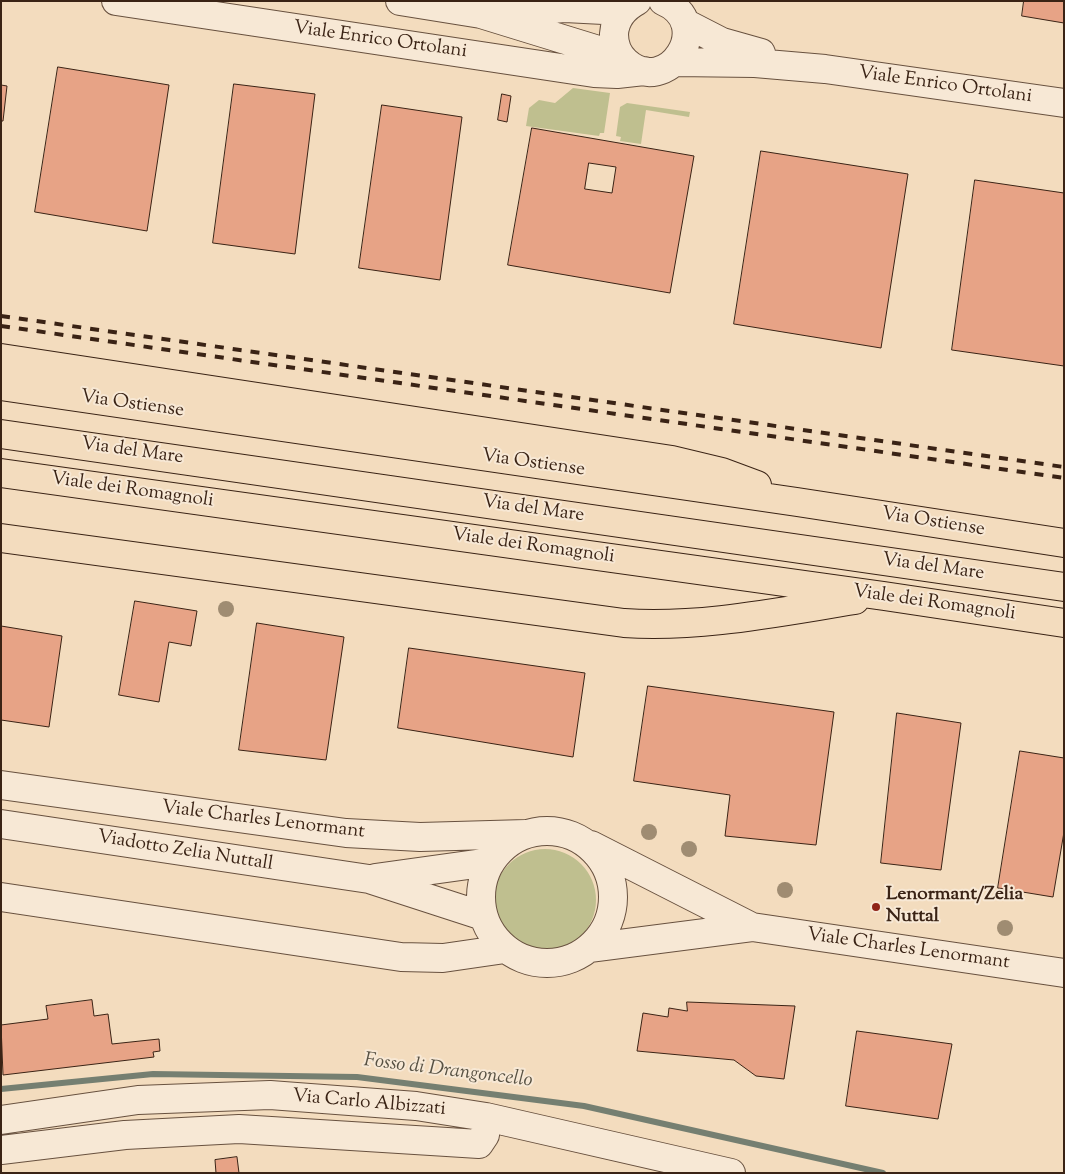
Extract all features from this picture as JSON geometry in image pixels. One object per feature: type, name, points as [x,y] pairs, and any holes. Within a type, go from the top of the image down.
[{"type":"main road","points":[[1,358],[654,457],[722,472],[797,502]]},
{"type":"main road","name":"Via Ostiense","points":[[1,386],[797,502],[1064,543]]},
{"type":"main road","name":"Via del Mare","points":[[1,434],[1064,587]]},
{"type":"main road","name":"Viale dei Romagnoli","points":[[1,473],[884,596],[1064,623]]},
{"type":"main road","points":[[1,538],[586,619],[642,624],[700,623],[884,596]]},
{"type":"street","name":"Viale Enrico Ortolani","points":[[116,1],[594,73],[617,74],[656,71],[666,68],[675,62],[755,63],[825,69],[1064,103]]},
{"type":"street","points":[[400,1],[481,14],[621,57]]},
{"type":"street","points":[[481,14],[576,5],[630,6]]},
{"type":"street","points":[[630,6],[617,20],[614,29],[614,39],[621,57],[627,63],[644,71]]},
{"type":"street","name":"Viale Enrico Ortolani","points":[[673,8],[722,42],[825,69]]},
{"type":"street","points":[[673,8],[687,33],[686,44],[682,54],[675,62]]},
{"type":"street","name":"Viale Charles Lenormant","points":[[1,785],[356,834],[427,837],[526,834]]},
{"type":"street","name":"Viadotto Zelia Nuttall","points":[[1,824],[369,879],[483,916]]},
{"type":"street","points":[[546,831],[565,833],[582,841],[602,861],[608,873],[613,893],[611,914],[603,933],[589,948],[570,960],[547,964],[525,960],[505,948],[491,934],[483,916],[480,898],[482,879],[490,862],[512,840],[526,834],[546,831]]},
{"type":"street","name":"Viale Charles Lenormant","points":[[582,841],[752,927]]},
{"type":"street","name":"Viadotto Zelia Nuttall","points":[[369,879],[490,862]]},
{"type":"street","points":[[1,897],[401,957],[434,958],[468,955],[505,948]]},
{"type":"street","name":"Viale Charles Lenormant","points":[[589,948],[752,927],[1064,972]]},
{"type":"street","name":"Via Carlo Albizzati","points":[[1,1120],[138,1100],[270,1095],[416,1106],[486,1117],[731,1173]]},
{"type":"street","points":[[1,1150],[125,1135],[239,1129],[479,1144],[484,1135],[486,1117]]},
{"type":"green space","points":[[573,88],[610,93],[604,133],[600,133],[599,136],[526,126],[529,108],[539,100],[555,103]]},
{"type":"green space","points":[[627,103],[690,112],[689,117],[646,110],[641,144],[620,141],[621,137],[616,136],[620,107]]},
{"type":"green space","points":[[545,849],[555,850],[574,857],[588,871],[595,890],[595,910],[588,929],[574,943],[555,950],[545,951],[535,950],[516,943],[502,929],[495,910],[494,900],[495,890],[502,871],[516,857],[535,850]]},
{"type":"building","points":[[1024,1],[1064,1],[1064,23],[1022,16]]},
{"type":"building","points":[[58,67],[169,85],[147,231],[35,212]]},
{"type":"building","points":[[234,84],[315,94],[295,254],[213,243]]},
{"type":"building","points":[[1,85],[7,86],[3,121],[1,121]]},
{"type":"building","points":[[502,94],[511,96],[507,122],[498,120]]},
{"type":"building","points":[[382,105],[462,117],[440,280],[359,268]]},
{"type":"building","points":[[532,128],[694,156],[670,293],[508,265]],"holes":[[[589,163],[616,167],[612,193],[585,189]]]},
{"type":"building","points":[[761,151],[908,174],[881,348],[734,324]]},
{"type":"building","points":[[975,180],[1064,193],[1064,366],[952,350]]},
{"type":"building","points":[[135,601],[197,611],[191,646],[169,642],[159,702],[119,695]]},
{"type":"building","points":[[257,623],[344,637],[326,760],[239,750]]},
{"type":"building","points":[[1,626],[62,636],[49,727],[1,720]]},
{"type":"building","points":[[409,648],[585,673],[573,757],[398,728]]},
{"type":"building","points":[[648,686],[834,712],[816,845],[725,836],[730,795],[634,781]]},
{"type":"building","points":[[897,713],[961,723],[941,870],[881,863]]},
{"type":"building","points":[[1020,751],[1064,758],[1064,832],[1053,897],[998,888]]},
{"type":"building","points":[[92,1000],[94,1016],[108,1014],[112,1044],[159,1039],[160,1051],[153,1052],[154,1057],[3,1075],[1,1025],[48,1019],[46,1006]]},
{"type":"building","points":[[687,1002],[795,1006],[784,1079],[756,1076],[734,1060],[637,1051],[643,1013],[668,1017],[669,1008],[687,1011]]},
{"type":"building","points":[[857,1031],[952,1044],[938,1119],[846,1106]]},
{"type":"building","points":[[237,1157],[239,1173],[216,1173],[215,1160]]},
{"type":"waterway","name":"Fosso di Drangoncello","points":[[1,1089],[153,1074],[357,1077],[584,1106],[883,1173]]},
{"type":"railway","points":[[1,316],[1064,467]]},
{"type":"railway","points":[[1,326],[1064,478]]},
{"type":"place","name":"Lenormant/Zelia Nuttal","points":[[876,907]]}]
